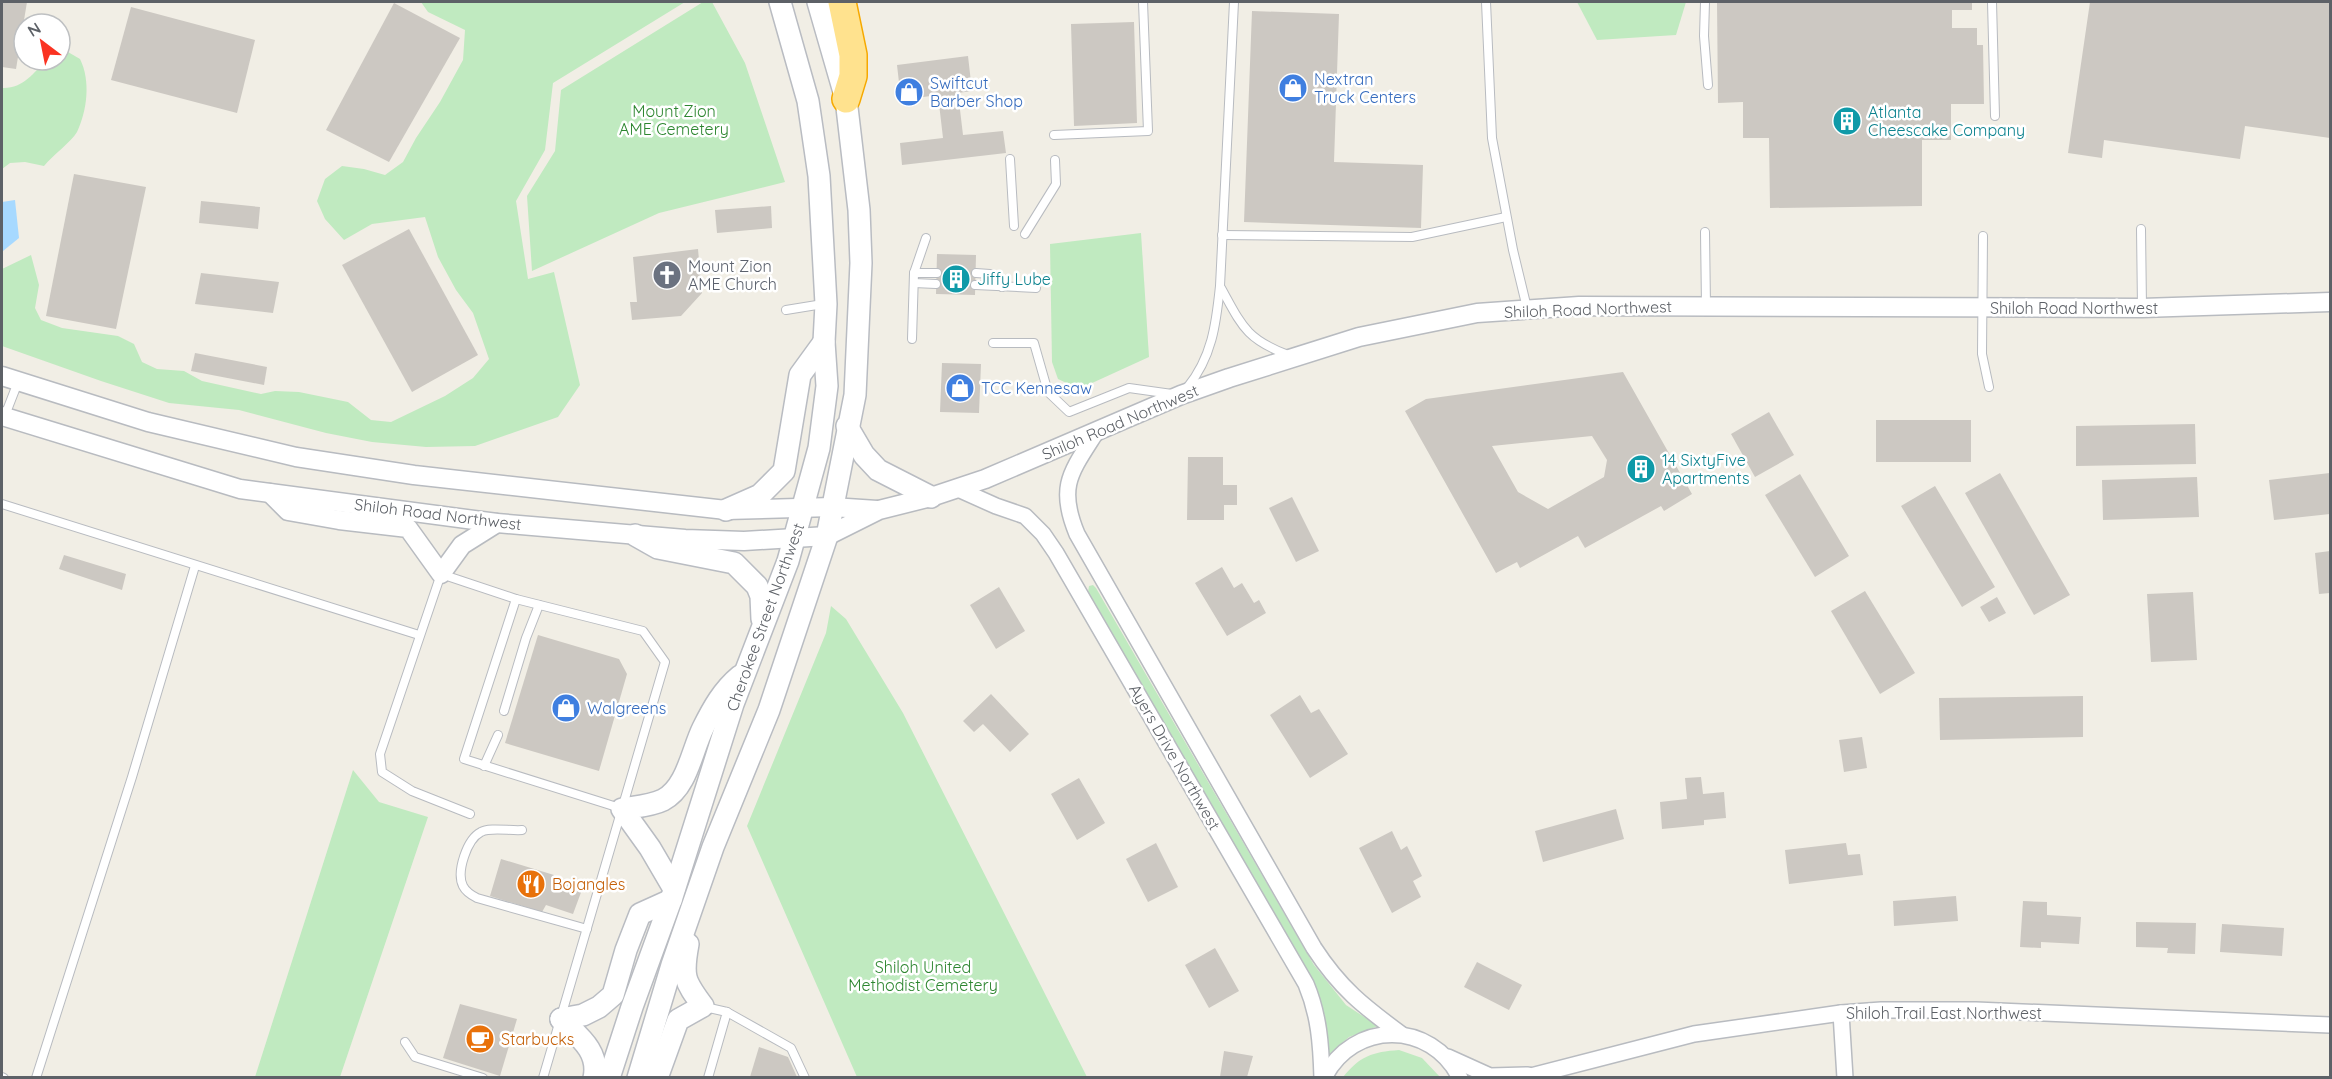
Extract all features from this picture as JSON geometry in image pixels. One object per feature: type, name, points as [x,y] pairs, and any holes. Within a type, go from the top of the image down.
[{"type":"highway","points":[[842,2],[853,55],[853,76],[846,99]]},
{"type":"main road","name":"Cherokee Street Northwest","points":[[609,1077],[673,894],[733,705],[794,537],[821,438],[827,386],[824,342],[826,304],[819,185],[805,90],[780,2]]},
{"type":"main road","name":"Cherokee Street Northwest","points":[[638,1077],[672,965],[713,847],[769,711],[827,536],[855,394],[861,263],[860,210],[846,99],[818,2]]},
{"type":"main road","points":[[726,510],[760,495],[784,471],[800,375],[824,342]]},
{"type":"main road","points":[[847,426],[864,456],[878,470],[932,497]]},
{"type":"main road","points":[[635,535],[658,548],[718,558],[734,563],[751,578],[761,596],[762,627]]},
{"type":"main road","points":[[561,1019],[583,1015],[599,1007],[613,995],[626,950],[640,914],[673,894],[650,848],[621,809],[661,801],[670,795],[680,783],[703,729],[725,689],[747,669]]},
{"type":"main road","points":[[657,1077],[678,1020],[704,1006],[688,988],[684,967],[700,885]]},
{"type":"main road","points":[[561,1019],[589,1046],[596,1067],[594,1077]]},
{"type":"street","name":"Shiloh Road Northwest","points":[[2,420],[240,489],[497,523],[635,535],[744,541],[827,536],[879,510],[958,489],[1008,470],[1181,395],[1292,357],[1382,331],[1477,313],[1579,306],[1982,309],[2142,308],[2331,302]]},
{"type":"street","name":"Shiloh Road Northwest","points":[[10,379],[148,422],[297,457],[414,475],[726,510],[832,507],[879,510]]},
{"type":"street","name":"Ayers Drive Northwest","points":[[1097,431],[1076,465],[1067,488],[1067,504],[1077,534],[1314,948],[1331,974],[1344,988],[1401,1034]]},
{"type":"street","name":"Ayers Drive Northwest","points":[[958,489],[1025,516],[1043,534],[1056,553],[1306,984],[1315,1006],[1320,1029],[1323,1077]]},
{"type":"street","points":[[270,493],[288,511],[408,528],[441,574],[462,545],[497,523]]},
{"type":"street","name":"Shiloh Trail East Northwest","points":[[1401,1034],[1432,1045],[1445,1055],[1490,1076],[1526,1076],[1694,1034],[1841,1013],[1881,1010],[1976,1011],[2331,1025]]},
{"type":"street","points":[[1841,1013],[1845,1077]]},
{"type":"street","points":[[1323,1077],[1337,1058],[1354,1044],[1369,1037],[1401,1034]]},
{"type":"street","points":[[1445,1055],[1460,1077]]},
{"type":"lane","points":[[1054,135],[1148,131],[1143,2]]},
{"type":"lane","points":[[993,343],[1035,343],[1048,392],[1068,412],[1129,388],[1181,395],[1196,378],[1212,345],[1220,286],[1234,2]]},
{"type":"lane","points":[[1486,2],[1492,138],[1506,217],[1528,309]]},
{"type":"lane","points":[[1705,2],[1704,36],[1708,85]]},
{"type":"lane","points":[[1992,2],[1995,116]]},
{"type":"lane","points":[[1010,159],[1014,226]]},
{"type":"lane","points":[[1024,234],[1056,184],[1055,160]]},
{"type":"lane","points":[[1222,235],[1412,237],[1506,217]]},
{"type":"lane","points":[[2141,229],[2142,308]]},
{"type":"lane","points":[[1705,232],[1706,306]]},
{"type":"lane","points":[[1983,236],[1982,354],[1989,387]]},
{"type":"lane","points":[[912,339],[914,273],[926,238]]},
{"type":"lane","points":[[914,273],[937,273]]},
{"type":"lane","points":[[976,273],[990,274],[1002,287]]},
{"type":"lane","points":[[914,283],[936,284]]},
{"type":"lane","points":[[975,285],[1036,288]]},
{"type":"lane","points":[[1220,286],[1243,327],[1264,344],[1292,357]]},
{"type":"lane","points":[[786,310],[826,304]]},
{"type":"lane","points":[[2,420],[10,379]]},
{"type":"lane","points":[[2,504],[419,635]]},
{"type":"lane","points":[[36,1077],[132,777],[195,566]]},
{"type":"lane","points":[[470,813],[411,791],[382,772],[380,754],[441,574],[516,599],[643,631],[665,662],[543,1077]]},
{"type":"lane","points":[[516,599],[464,759],[621,809]]},
{"type":"lane","points":[[504,711],[539,604]]},
{"type":"lane","points":[[484,766],[498,735]]},
{"type":"lane","points":[[522,830],[486,830],[475,836],[460,876],[463,887],[477,898],[587,929]]},
{"type":"lane","points":[[704,1006],[727,1012],[791,1048],[806,1077]]},
{"type":"lane","points":[[708,1077],[727,1012]]},
{"type":"lane","points":[[405,1042],[415,1057],[483,1077]]},
{"type":"green space","points":[[421,2],[685,2],[553,83],[545,150],[516,201],[528,279],[554,272],[580,385],[558,417],[475,446],[426,447],[372,442],[326,433],[239,410],[169,403],[2,346],[2,269],[31,255],[39,285],[35,308],[41,320],[62,328],[118,336],[134,344],[142,362],[157,369],[184,371],[202,381],[261,394],[275,391],[299,392],[348,402],[371,420],[391,422],[445,396],[473,378],[489,359],[473,313],[456,290],[438,257],[425,217],[372,224],[344,240],[325,219],[317,201],[325,179],[342,166],[385,175],[403,162],[463,60],[465,30],[428,12]]},
{"type":"green space","name":"Mount Zion AME Cemetery","points":[[703,2],[712,2],[745,63],[785,182],[659,213],[532,271],[527,196],[555,151],[561,90]]},
{"type":"green space","points":[[1577,2],[1686,2],[1676,35],[1597,40]]},
{"type":"green space","points":[[72,54],[80,59],[87,86],[83,115],[77,132],[71,140],[44,166],[25,162],[10,163],[2,169],[2,88],[16,86],[35,72],[72,72]]},
{"type":"green space","points":[[1141,233],[1149,357],[1079,389],[1058,379],[1052,362],[1050,244]]},
{"type":"green space","points":[[1093,585],[1096,588],[1314,965],[1346,1005],[1378,1026],[1349,1037],[1327,1056],[1325,1016],[1308,971],[1088,592],[1089,586]]},
{"type":"green space","name":"Shiloh United Methodist Cemetery","points":[[831,606],[846,619],[903,713],[1087,1077],[857,1077],[747,826],[826,633]]},
{"type":"green space","points":[[353,770],[379,802],[428,817],[340,1077],[255,1077]]},
{"type":"green space","points":[[1399,1050],[1422,1058],[1440,1077],[1343,1077],[1355,1064],[1367,1056]]},
{"type":"water","points":[[15,200],[19,238],[3,251],[2,202]]},
{"type":"building","points":[[2,2],[27,2],[25,12],[12,12],[12,68],[2,67]]},
{"type":"building","name":"Atlanta Cheescake Company","points":[[1717,2],[1972,2],[1972,10],[1952,10],[1952,28],[1977,28],[1977,45],[1983,45],[1984,104],[1951,104],[1951,140],[1922,140],[1922,206],[1770,208],[1769,138],[1743,138],[1743,102],[1718,103]]},
{"type":"building","points":[[2090,2],[2330,2],[2330,138],[2245,126],[2240,159],[2104,140],[2102,158],[2068,153]]},
{"type":"building","points":[[394,3],[460,38],[389,162],[326,130]]},
{"type":"building","points":[[131,7],[255,40],[237,113],[111,80]]},
{"type":"building","name":"Nextran Truck Centers","points":[[1252,11],[1339,14],[1334,162],[1423,165],[1421,228],[1244,222]]},
{"type":"building","points":[[1134,22],[1137,123],[1074,126],[1071,24]]},
{"type":"building","points":[[968,56],[972,91],[958,93],[963,135],[1003,131],[1006,153],[902,165],[900,143],[943,138],[938,95],[901,100],[897,65]]},
{"type":"building","points":[[74,174],[146,187],[116,329],[46,316]]},
{"type":"building","points":[[201,201],[260,207],[258,229],[199,223]]},
{"type":"building","points":[[771,206],[772,228],[717,233],[715,210]]},
{"type":"building","points":[[409,229],[478,355],[412,392],[342,265]]},
{"type":"building","name":"Mount Zion AME Church","points":[[698,249],[702,293],[681,316],[632,320],[630,302],[637,302],[633,257]]},
{"type":"building","name":"Jiffy Lube","points":[[937,254],[976,255],[975,295],[936,294]]},
{"type":"building","points":[[201,273],[279,282],[273,313],[195,304]]},
{"type":"building","points":[[195,353],[267,367],[264,385],[191,371]]},
{"type":"building","name":"TCC Kennesaw","points":[[942,363],[981,364],[979,413],[940,412]]},
{"type":"building","name":"14 SixtyFive Apartments","points":[[1623,372],[1692,494],[1664,511],[1661,506],[1585,548],[1578,536],[1520,568],[1517,562],[1496,573],[1405,411],[1426,399]],"holes":[[[1592,436],[1607,460],[1604,477],[1548,509],[1518,492],[1492,446]]]},
{"type":"building","points":[[1769,412],[1794,455],[1755,477],[1731,434]]},
{"type":"building","points":[[1876,420],[1971,420],[1971,462],[1876,462]]},
{"type":"building","points":[[2195,424],[2196,464],[2076,466],[2076,426]]},
{"type":"building","points":[[1188,457],[1223,457],[1223,485],[1237,485],[1237,505],[1224,505],[1224,520],[1187,520]]},
{"type":"building","points":[[2000,473],[2070,595],[2034,615],[1965,493]]},
{"type":"building","points":[[2330,473],[2330,514],[2274,520],[2269,480]]},
{"type":"building","points":[[1800,474],[1849,556],[1815,577],[1765,495]]},
{"type":"building","points":[[2197,477],[2199,517],[2103,520],[2102,480]]},
{"type":"building","points":[[1935,486],[1995,587],[1962,607],[1901,506]]},
{"type":"building","points":[[1292,497],[1319,551],[1296,562],[1269,508]]},
{"type":"building","points":[[2330,551],[2330,593],[2319,594],[2315,553]]},
{"type":"building","points":[[64,555],[126,574],[122,590],[59,569]]},
{"type":"building","points":[[1222,567],[1234,588],[1242,583],[1254,603],[1259,600],[1266,613],[1227,636],[1195,583]]},
{"type":"building","points":[[999,587],[1025,631],[996,649],[970,605]]},
{"type":"building","points":[[1865,591],[1915,673],[1880,694],[1831,611]]},
{"type":"building","points":[[2193,592],[2197,660],[2151,662],[2147,594]]},
{"type":"building","points":[[1997,597],[2006,613],[1989,622],[1980,607]]},
{"type":"building","name":"Walgreens","points":[[538,635],[619,659],[627,674],[599,771],[505,743]]},
{"type":"building","points":[[991,694],[1029,734],[1010,752],[983,724],[974,732],[963,721]]},
{"type":"building","points":[[1300,695],[1311,713],[1319,709],[1348,754],[1310,778],[1270,715]]},
{"type":"building","points":[[2083,696],[2083,737],[1940,740],[1939,698]]},
{"type":"building","points":[[1862,737],[1867,768],[1844,772],[1839,740]]},
{"type":"building","points":[[1701,777],[1703,794],[1724,792],[1726,818],[1704,820],[1704,825],[1662,829],[1660,802],[1687,799],[1685,778]]},
{"type":"building","points":[[1079,778],[1105,823],[1077,840],[1051,794]]},
{"type":"building","points":[[1616,809],[1624,839],[1543,862],[1535,831]]},
{"type":"building","points":[[1392,831],[1401,850],[1407,846],[1422,876],[1413,881],[1421,897],[1392,913],[1359,848]]},
{"type":"building","points":[[1156,843],[1178,887],[1148,902],[1126,859]]},
{"type":"building","points":[[1846,843],[1848,855],[1860,854],[1863,875],[1789,884],[1785,850]]},
{"type":"building","name":"Bojangles","points":[[501,859],[554,875],[553,880],[583,887],[573,914],[546,905],[542,912],[490,896]]},
{"type":"building","points":[[1956,896],[1958,921],[1894,926],[1893,901]]},
{"type":"building","points":[[2023,901],[2047,902],[2047,915],[2081,917],[2079,944],[2041,942],[2041,948],[2020,947]]},
{"type":"building","points":[[2136,922],[2196,923],[2195,954],[2167,953],[2168,948],[2136,947]]},
{"type":"building","points":[[2222,924],[2284,928],[2282,956],[2220,952]]},
{"type":"building","points":[[1215,948],[1239,991],[1209,1008],[1185,965]]},
{"type":"building","points":[[1477,962],[1522,985],[1509,1010],[1464,987]]},
{"type":"building","name":"Starbucks","points":[[460,1004],[517,1019],[500,1076],[443,1058]]},
{"type":"building","points":[[759,1047],[788,1057],[797,1077],[750,1077]]},
{"type":"building","points":[[1224,1051],[1253,1056],[1247,1077],[1220,1077]]},
{"type":"place","name":"Nextran Truck Centers","points":[[1293,88]]},
{"type":"place","name":"Swiftcut Barber Shop","points":[[909,92]]},
{"type":"place","name":"Atlanta Cheescake Company","points":[[1847,121]]},
{"type":"place","name":"Mount Zion AME Church","points":[[667,275]]},
{"type":"place","name":"Jiffy Lube","points":[[956,279]]},
{"type":"place","name":"TCC Kennesaw","points":[[960,388]]},
{"type":"place","name":"14 SixtyFive Apartments","points":[[1641,469]]},
{"type":"place","name":"Walgreens","points":[[566,708]]},
{"type":"place","name":"Bojangles","points":[[531,884]]},
{"type":"place","name":"Starbucks","points":[[480,1039]]}]
